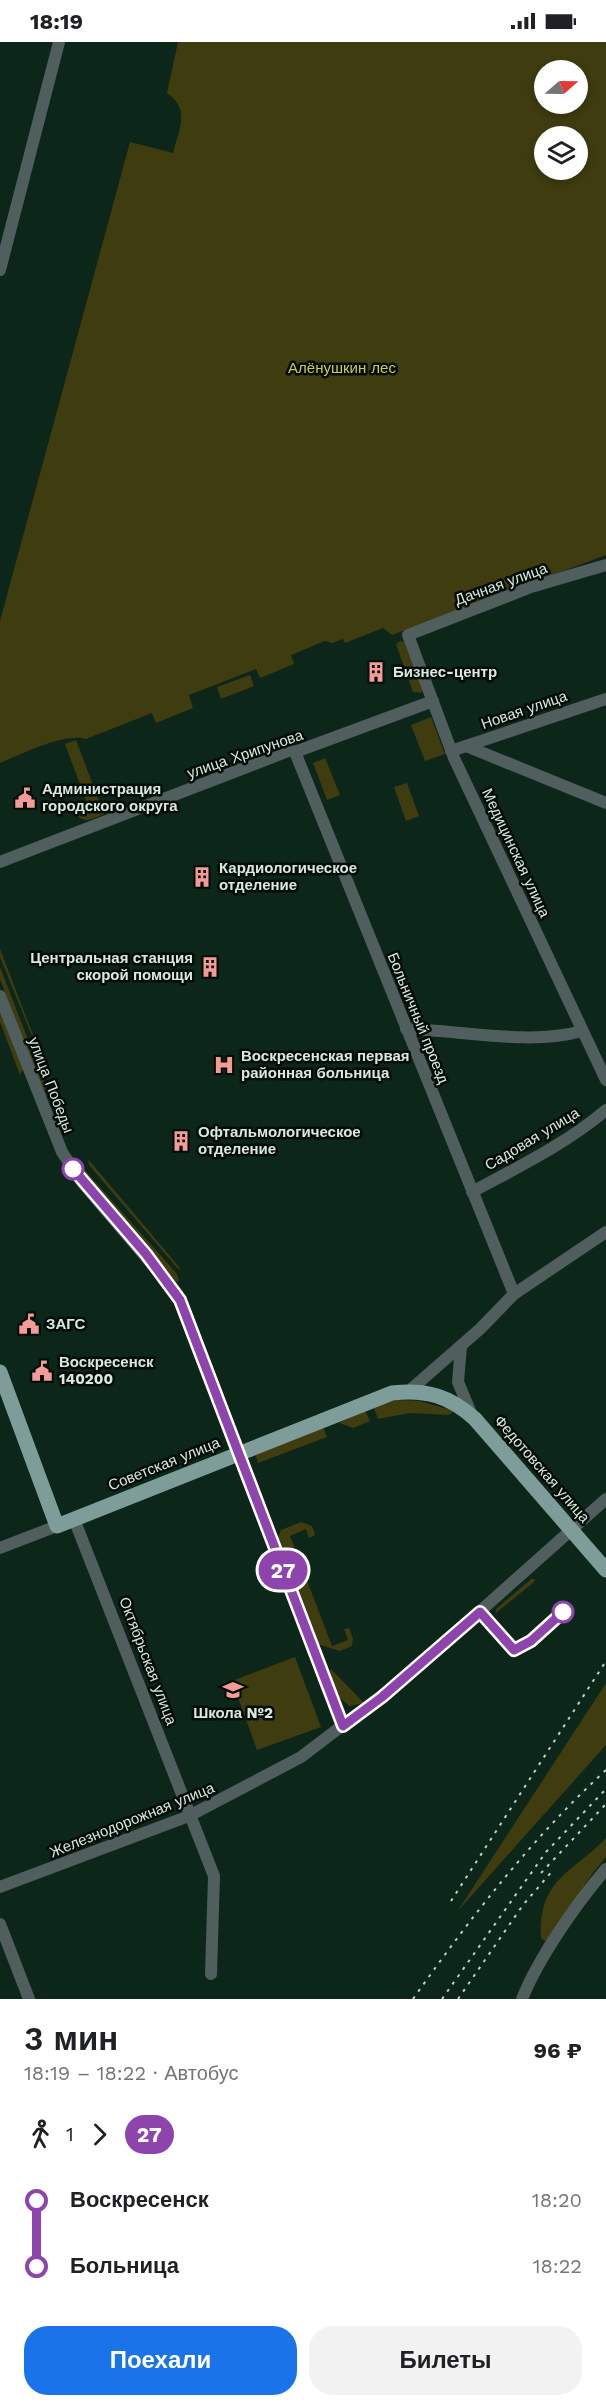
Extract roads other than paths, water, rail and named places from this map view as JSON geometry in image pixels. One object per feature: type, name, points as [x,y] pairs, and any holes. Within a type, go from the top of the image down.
[{"type":"main road","points":[[0,1372],[57,1526]]},
{"type":"main road","name":"Советская улица","points":[[57,1526],[378,1397],[409,1391],[430,1393],[450,1400],[475,1419]]},
{"type":"main road","name":"Федотовская улица","points":[[475,1419],[606,1570]]},
{"type":"street","points":[[0,270],[2,252],[59,42]]},
{"type":"street","name":"Дачная улица","points":[[408,635],[531,587],[606,565]]},
{"type":"street","name":"Медицинская улица","points":[[408,635],[452,751],[606,1080]]},
{"type":"street","name":"Новая улица","points":[[452,751],[606,699]]},
{"type":"street","name":"улица Хрипунова","points":[[0,862],[291,750],[295,752],[432,700]]},
{"type":"street","points":[[466,746],[606,803]]},
{"type":"street","name":"Больничный проезд","points":[[295,752],[514,1294]]},
{"type":"street","name":"улица Победы","points":[[0,996],[62,1152],[82,1182],[146,1254],[180,1300],[343,1726]]},
{"type":"street","points":[[406,1029],[522,1036],[549,1036],[582,1030]]},
{"type":"street","name":"Садовая улица","points":[[472,1192],[537,1158],[584,1128],[606,1110]]},
{"type":"street","name":"Советская улица","points":[[409,1391],[461,1346],[514,1294],[606,1232]]},
{"type":"street","points":[[461,1346],[458,1382],[460,1393],[475,1419]]},
{"type":"street","name":"Железнодорожная улица","points":[[0,1887],[189,1816],[301,1757],[390,1691],[606,1499]]},
{"type":"street","name":"Октябрьская улица","points":[[74,1519],[214,1876],[211,1974]]},
{"type":"street","name":"Советская улица","points":[[0,1548],[57,1526]]},
{"type":"street","points":[[522,1999],[529,1981],[606,1869]]},
{"type":"street","points":[[0,1924],[29,1999]]},
{"type":"railway","points":[[451,1901],[606,1661]]},
{"type":"railway","points":[[413,1999],[503,1879],[553,1823],[606,1770]]},
{"type":"railway","points":[[442,1999],[546,1852],[606,1789]]},
{"type":"railway","points":[[541,1873],[606,1804]]},
{"type":"railway","points":[[458,1999],[523,1905],[554,1869]]},
{"type":"place","name":"Бизнес-центр","points":[[376,672]]},
{"type":"place","name":"Администрация городского округа","points":[[25,798]]},
{"type":"place","name":"Кардиологическое отделение","points":[[202,877]]},
{"type":"place","name":"Центральная станция скорой помощи","points":[[210,967]]},
{"type":"place","name":"Воскресенская первая районная больница","points":[[224,1065]]},
{"type":"place","name":"Офтальмологическое отделение","points":[[181,1141]]},
{"type":"place","name":"ЗАГС","points":[[29,1324]]},
{"type":"place","name":"Воскресенск 140200","points":[[42,1371]]},
{"type":"place","name":"Школа №2","points":[[233,1690]]},
{"type":"park label","name":"Алёнушкин лес","points":[[342,368]]}]
